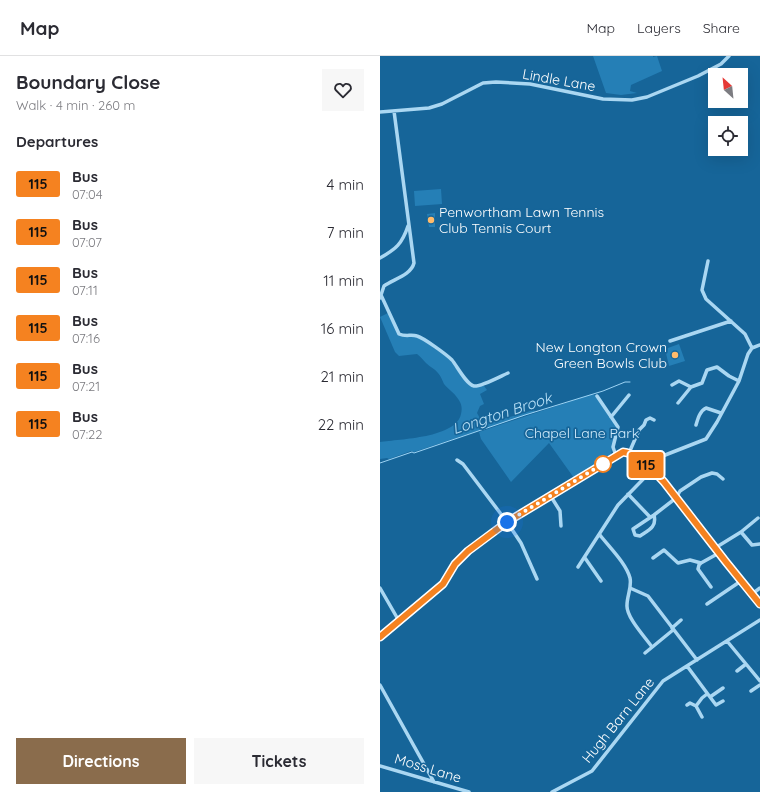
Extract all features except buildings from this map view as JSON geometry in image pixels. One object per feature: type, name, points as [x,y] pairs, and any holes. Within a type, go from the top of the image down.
[{"type":"street","name":"Lindle Lane","points":[[380,112],[428,108],[442,104],[483,83],[496,82],[530,84],[603,99],[632,100],[647,97],[698,76],[721,64],[729,56]]},
{"type":"street","points":[[394,111],[414,263],[413,268],[409,272],[384,286],[381,294],[399,334],[407,336],[415,335],[428,342],[451,359],[466,380],[472,385],[476,386],[508,373]]},
{"type":"street","points":[[380,258],[395,250],[405,236],[408,225]]},
{"type":"street","points":[[708,261],[702,290],[706,299],[745,334],[752,348]]},
{"type":"street","points":[[670,341],[731,321]]},
{"type":"street","points":[[646,464],[706,439],[739,381],[748,354],[752,348],[760,345]]},
{"type":"street","points":[[678,403],[691,387],[702,383],[707,370],[717,367],[739,381]]},
{"type":"street","points":[[672,385],[679,381],[691,387]]},
{"type":"street","points":[[611,417],[628,395]]},
{"type":"street","points":[[597,396],[618,427],[613,447],[616,456]]},
{"type":"street","points":[[696,425],[703,410],[706,408],[721,413]]},
{"type":"street","points":[[629,453],[639,430],[646,420],[650,418],[654,420]]},
{"type":"street","points":[[380,637],[443,584],[455,564],[468,551],[507,522],[623,452],[629,453],[653,469],[760,604]]},
{"type":"street","points":[[457,460],[463,464],[507,522],[521,543],[537,579]]},
{"type":"street","points":[[578,567],[618,505],[653,469]]},
{"type":"street","points":[[654,515],[656,520],[652,528],[640,536],[635,534],[633,529],[676,498],[680,491],[701,477],[712,473],[723,479]]},
{"type":"street","points":[[628,494],[650,517]]},
{"type":"street","points":[[550,495],[560,511],[561,526]]},
{"type":"street","points":[[715,548],[741,532],[758,518]]},
{"type":"street","points":[[741,532],[752,545],[760,544]]},
{"type":"street","points":[[600,535],[626,568],[630,578],[627,605],[628,613],[652,647]]},
{"type":"street","points":[[653,558],[664,550],[678,563],[690,560],[701,563]]},
{"type":"street","points":[[711,586],[698,569],[701,563],[719,553]]},
{"type":"street","points":[[585,558],[602,581]]},
{"type":"street","points":[[707,604],[741,581]]},
{"type":"street","points":[[380,588],[399,621]]},
{"type":"street","points":[[630,588],[648,596],[697,660]]},
{"type":"street","points":[[752,594],[760,588]]},
{"type":"street","points":[[645,654],[681,620]]},
{"type":"street","name":"Hugh Barn Lane","points":[[552,792],[592,771],[663,681],[760,620]]},
{"type":"street","points":[[727,641],[760,681]]},
{"type":"street","points":[[737,671],[746,664]]},
{"type":"street","points":[[687,666],[716,705],[723,701]]},
{"type":"street","points":[[380,685],[434,782]]},
{"type":"street","points":[[751,691],[760,685]]},
{"type":"street","points":[[695,707],[702,698],[709,697],[723,688]]},
{"type":"street","points":[[687,705],[690,703],[702,717]]},
{"type":"street","name":"Moss Lane","points":[[380,766],[469,792]]},
{"type":"green space","points":[[593,56],[657,56],[662,71],[631,85],[630,91],[637,93],[621,95],[606,93]]},
{"type":"green space","points":[[441,189],[442,204],[415,206],[414,191]]},
{"type":"green space","name":"Penwortham Lawn Tennis Club Tennis Court","points":[[435,213],[435,227],[429,227],[427,214]]},
{"type":"green space","points":[[388,313],[398,334],[421,338],[450,360],[469,385],[484,386],[487,390],[480,394],[484,404],[480,406],[477,413],[482,422],[486,424],[534,410],[535,412],[414,452],[411,451],[389,459],[380,459],[380,442],[438,433],[457,422],[462,410],[458,399],[444,384],[439,374],[417,354],[399,356],[395,352],[380,317]]},
{"type":"green space","name":"New Longton Crown Green Bowls Club","points":[[679,344],[685,361],[669,366],[665,349]]},
{"type":"green space","name":"Chapel Lane Park","points":[[592,394],[597,396],[617,424],[611,454],[574,478],[549,443],[511,482],[481,439],[479,432]]},
{"type":"waterway","name":"Longton Brook","points":[[380,463],[603,391],[625,382],[630,382]]},
{"type":"bus line","name":"115","points":[[380,637],[443,584],[455,564],[468,551],[507,522],[623,452],[629,453],[653,469],[760,604]]},
{"type":"place","name":"Penwortham Lawn Tennis Club Tennis Court","points":[[431,220]]},
{"type":"place","name":"New Longton Crown Green Bowls Club","points":[[675,355]]},
{"type":"route","points":[[507,522],[603,464]]}]
